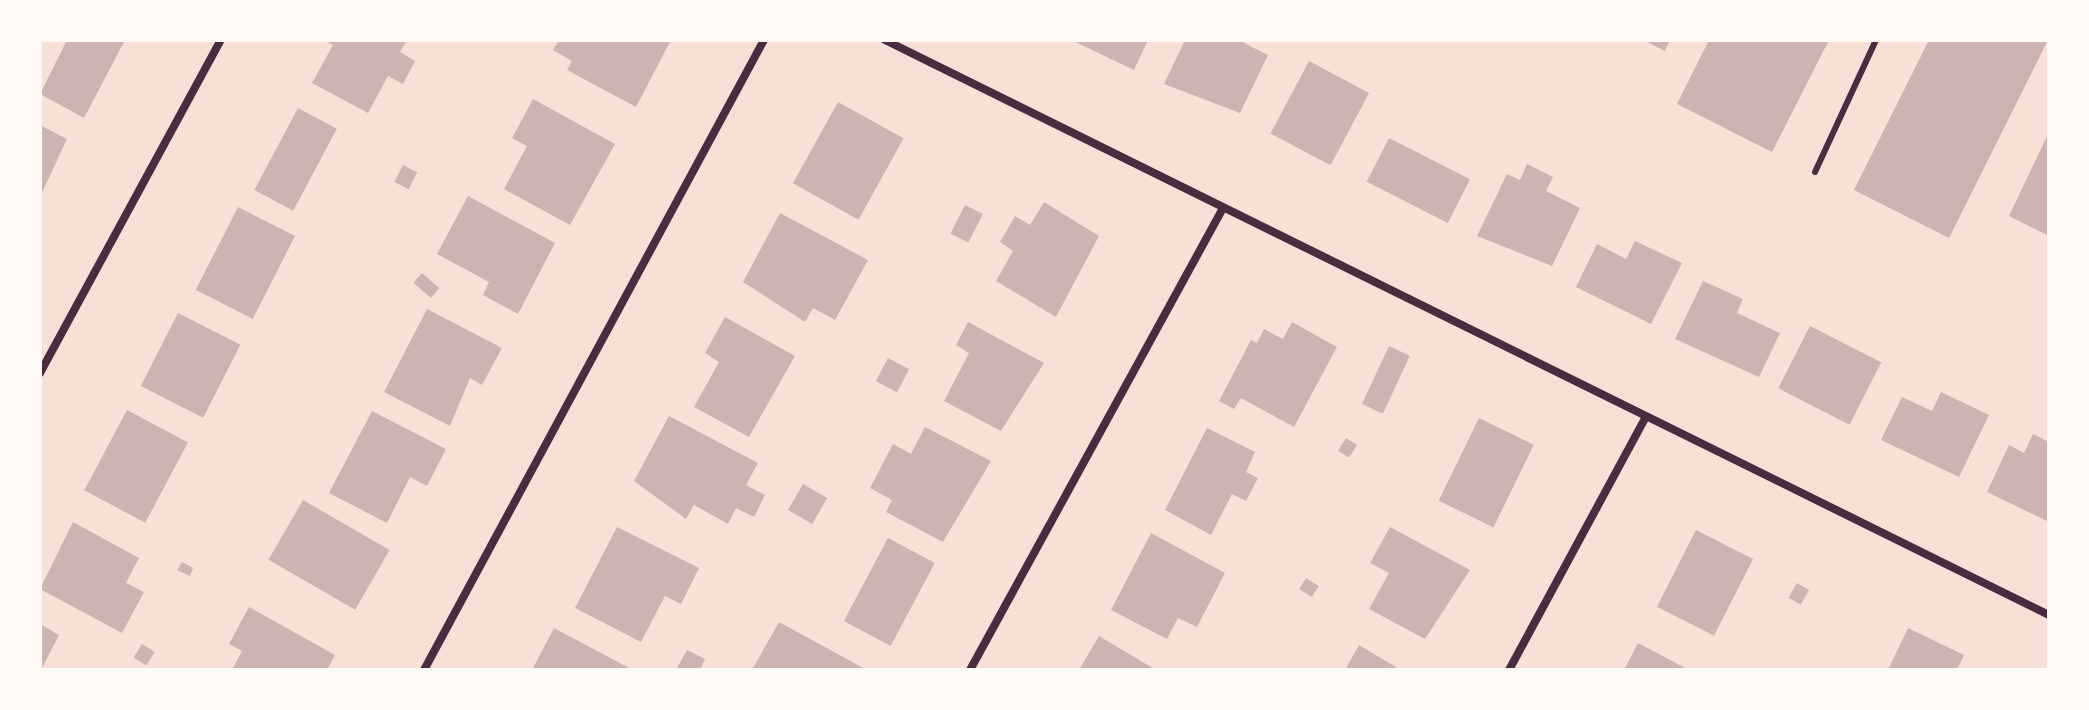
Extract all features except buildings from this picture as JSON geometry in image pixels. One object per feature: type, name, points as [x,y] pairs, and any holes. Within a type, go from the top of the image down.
[{"type":"street","points":[[40,373],[221,40]]},
{"type":"street","points":[[424,670],[764,40]]},
{"type":"street","points":[[885,40],[2049,615]]},
{"type":"street","points":[[970,670],[1223,208]]},
{"type":"street","points":[[1509,670],[1645,418]]},
{"type":"lane","points":[[1815,172],[1876,40]]}]
